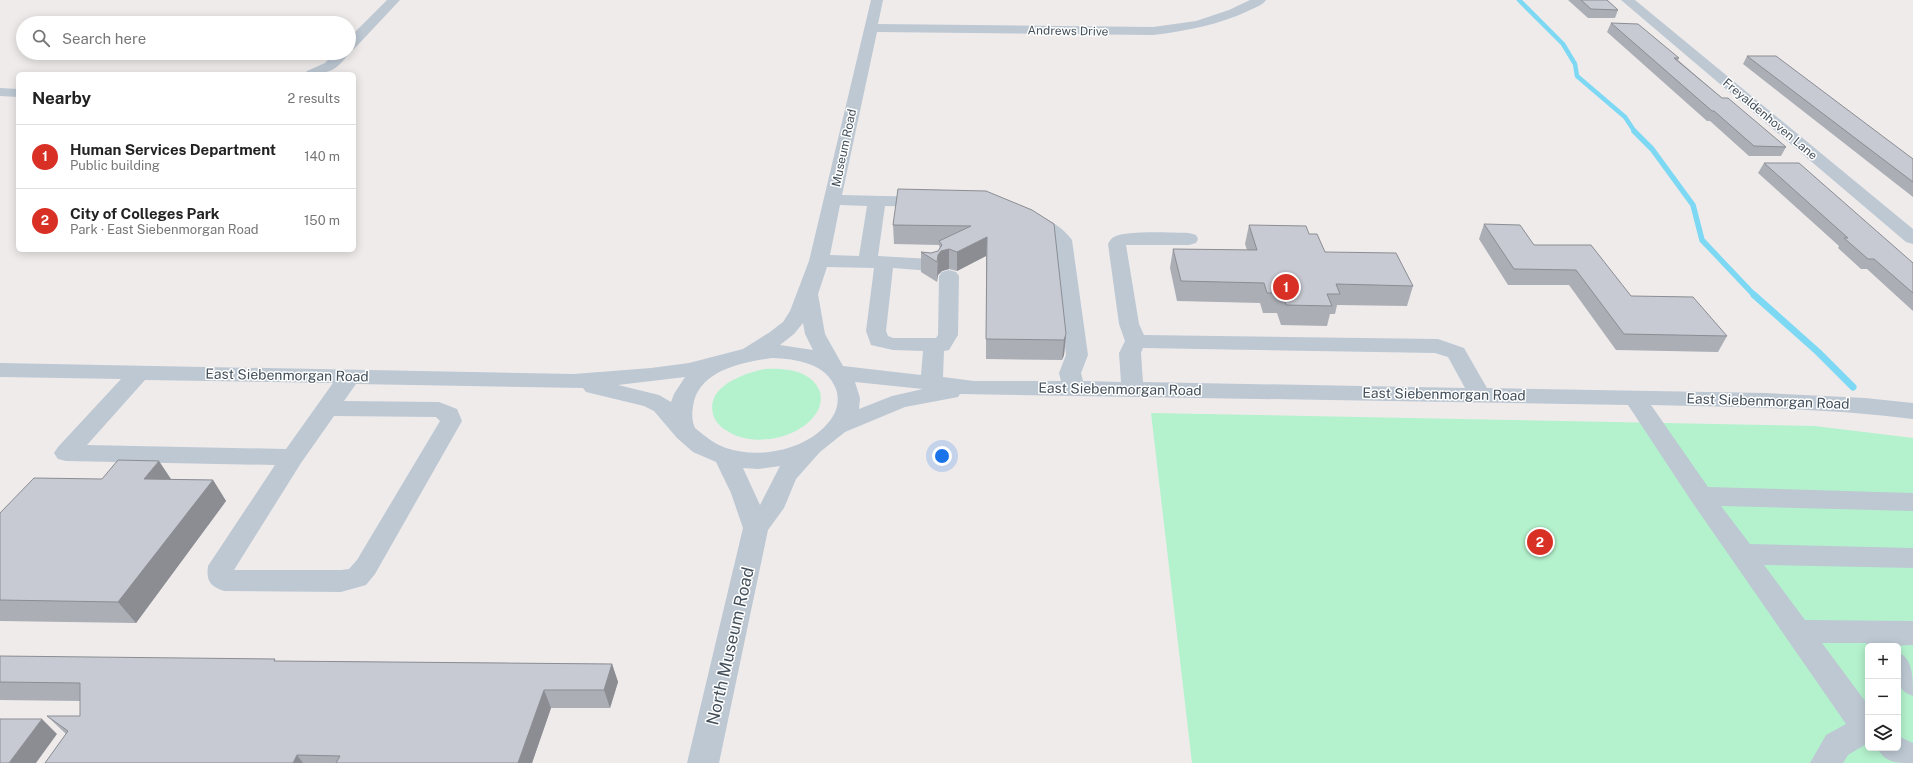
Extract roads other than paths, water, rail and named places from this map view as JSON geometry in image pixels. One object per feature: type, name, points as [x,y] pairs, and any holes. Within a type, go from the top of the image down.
[{"type":"street","points":[[356,39],[394,0]]},
{"type":"street","name":"Museum Road","points":[[738,357],[775,338],[790,326],[808,295],[819,261],[876,0]]},
{"type":"street","name":"Andrews Drive","points":[[870,28],[1154,31],[1186,28],[1214,22],[1235,14],[1260,0]]},
{"type":"street","name":"Freyaldenhoven Lane","points":[[1627,0],[1913,238]]},
{"type":"street","points":[[316,72],[330,66],[336,60]]},
{"type":"street","points":[[0,92],[16,92]]},
{"type":"street","points":[[832,200],[940,202]]},
{"type":"street","points":[[877,201],[876,331],[878,340],[893,344],[942,345],[948,335],[949,276]]},
{"type":"street","points":[[1014,213],[1046,227],[1064,240],[1077,355],[1070,373],[1073,388]]},
{"type":"street","points":[[1133,388],[1130,353],[1136,341],[1129,324],[1117,244],[1120,241],[1128,239],[1189,239]]},
{"type":"street","points":[[819,261],[931,265]]},
{"type":"street","name":"Museum Road","points":[[808,295],[815,334],[835,370]]},
{"type":"street","points":[[1136,341],[1357,346],[1438,346],[1456,353],[1480,395]]},
{"type":"street","points":[[932,382],[934,345]]},
{"type":"street","points":[[772,351],[795,352],[816,358],[835,370],[844,380],[849,394],[848,410],[839,426],[817,445],[796,454],[773,460],[749,461],[726,458],[702,448],[686,433],[680,417],[682,400],[692,384],[707,371],[738,357],[772,351]]},
{"type":"street","name":"East Siebenmorgan Road","points":[[0,370],[574,381],[659,376],[704,367],[738,357]]},
{"type":"street","name":"East Siebenmorgan Road","points":[[835,370],[904,381],[932,382],[974,388],[1133,388],[1765,400],[1865,405],[1913,411]]},
{"type":"street","points":[[139,372],[66,453],[293,457]]},
{"type":"street","points":[[328,408],[440,410],[449,414],[451,421],[366,568],[357,578],[341,582],[224,580],[220,576],[221,566],[293,457],[350,376]]},
{"type":"street","name":"East Siebenmorgan Road","points":[[574,381],[651,400],[662,406],[686,433]]},
{"type":"street","name":"East Siebenmorgan Road","points":[[839,426],[900,401],[974,388]]},
{"type":"street","points":[[1634,397],[1701,496],[1857,714],[1865,723]]},
{"type":"street","name":"North Museum Road","points":[[703,763],[756,528],[771,508],[786,475],[817,445]]},
{"type":"street","points":[[726,458],[744,495],[748,514],[756,528]]},
{"type":"street","points":[[1701,496],[1913,502]]},
{"type":"street","points":[[1743,554],[1913,558]]},
{"type":"street","points":[[1797,630],[1878,639],[1913,633]]},
{"type":"street","points":[[1901,668],[1913,683]]},
{"type":"street","points":[[1826,763],[1837,746],[1865,728]]},
{"type":"street","points":[[1898,751],[1913,760]]},
{"type":"waterway","points":[[1519,0],[1563,44],[1575,64],[1577,76],[1625,117],[1635,132]]},
{"type":"waterway","points":[[1635,132],[1652,149],[1693,205],[1702,240],[1754,295]]},
{"type":"waterway","points":[[1754,295],[1818,352],[1853,387]]},
{"type":"place","name":"Human Services Department","points":[[1286,287]]},
{"type":"place","name":"City of Colleges Park","points":[[1540,542]]}]
